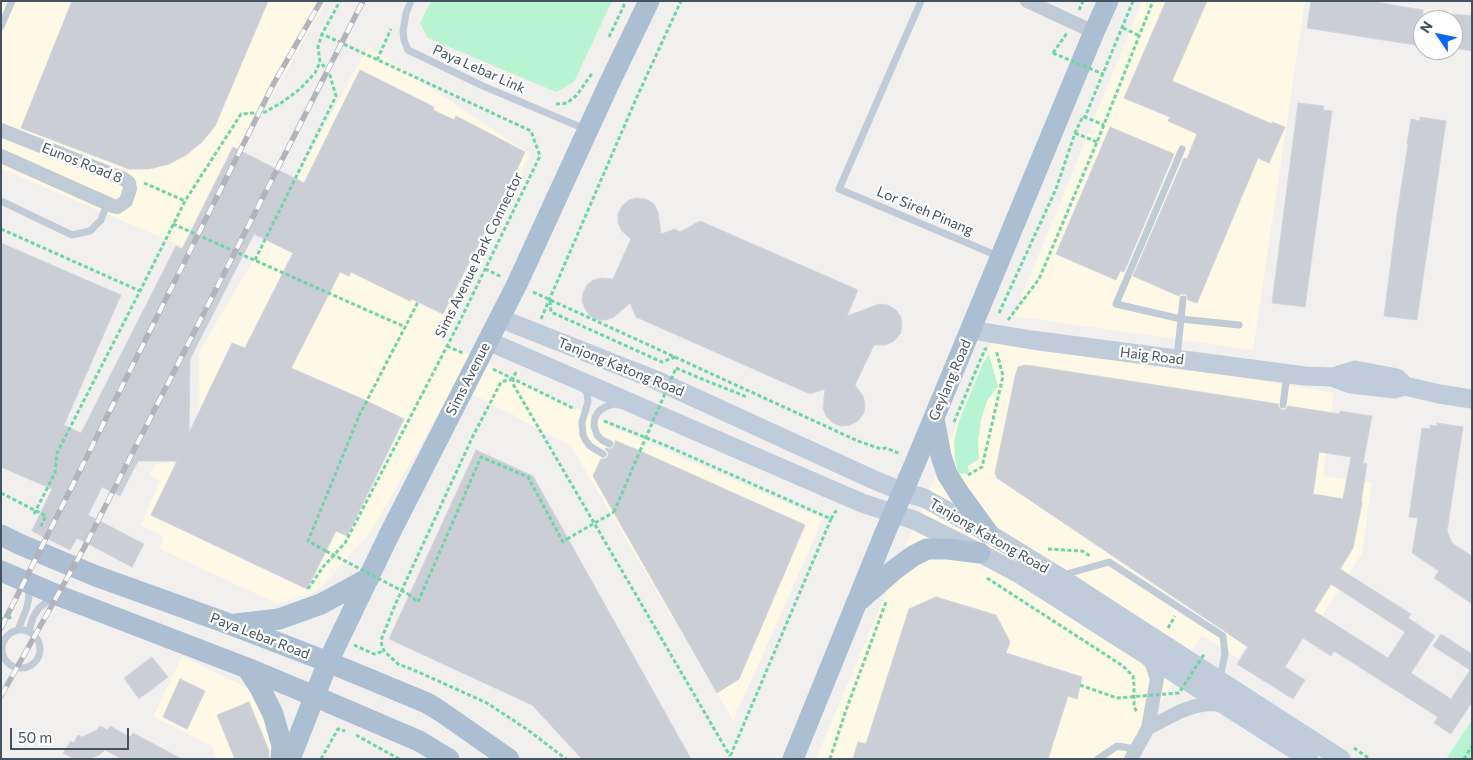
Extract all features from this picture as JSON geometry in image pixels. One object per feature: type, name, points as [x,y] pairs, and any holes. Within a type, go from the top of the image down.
[{"type":"main road","name":"Sims Avenue","points":[[290,759],[328,662],[517,284],[649,1]]},
{"type":"main road","name":"Geylang Road","points":[[793,759],[1108,1]]},
{"type":"main road","name":"Tanjong Katong Road","points":[[499,318],[656,380],[872,479],[903,492],[924,498],[988,533],[1058,576],[1341,759]]},
{"type":"main road","name":"Haig Road","points":[[972,330],[1024,339],[1177,359],[1316,377],[1332,377],[1351,384],[1395,389],[1405,386],[1472,399]]},
{"type":"main road","name":"Tanjong Katong Road","points":[[488,341],[862,503],[914,520],[980,553],[1021,574],[1309,759]]},
{"type":"main road","points":[[934,418],[941,456],[948,474],[959,494],[988,533]]},
{"type":"main road","name":"Paya Lebar Road","points":[[1,535],[96,576],[232,624],[427,703],[508,759]]},
{"type":"main road","points":[[857,603],[907,560],[927,549],[948,549],[980,553]]},
{"type":"main road","points":[[1,571],[57,595],[248,668],[419,741],[449,759]]},
{"type":"main road","points":[[232,624],[279,619],[321,604],[369,578]]},
{"type":"main road","points":[[248,668],[273,714],[282,746],[281,759]]},
{"type":"street","points":[[1027,1],[1094,32]]},
{"type":"street","name":"Eunos Road 8","points":[[1,130],[127,181],[130,190],[126,201],[118,207],[107,204],[1,156]]},
{"type":"street","points":[[1134,754],[1148,728],[1157,679],[1152,664],[1136,647]]},
{"type":"street","points":[[1148,728],[1181,711],[1196,706],[1208,704],[1225,705]]},
{"type":"lane","points":[[1,26],[12,1]]},
{"type":"lane","name":"Paya Lebar Link","points":[[411,1],[406,13],[403,30],[408,50],[483,86],[588,130]]},
{"type":"lane","name":"Lor Sireh Pinang","points":[[920,1],[839,188],[1000,258]]},
{"type":"lane","points":[[1182,149],[1116,304],[1181,319],[1238,325]]},
{"type":"lane","points":[[1,201],[72,235],[90,231],[101,220],[107,204]]},
{"type":"lane","points":[[1177,359],[1183,298]]},
{"type":"lane","points":[[1283,405],[1287,373]]},
{"type":"lane","points":[[563,374],[581,385],[587,393],[588,402],[582,422],[583,435],[590,446],[603,454]]},
{"type":"lane","points":[[610,444],[602,440],[594,426],[595,417],[599,411],[614,404],[652,412]]},
{"type":"lane","points":[[1058,576],[1109,562],[1222,636],[1225,654],[1219,681]]},
{"type":"lane","points":[[18,630],[28,602],[28,582]]},
{"type":"lane","points":[[30,631],[33,617],[40,608],[57,595]]},
{"type":"lane","points":[[14,630],[18,630],[30,631],[38,638],[40,644],[39,657],[35,662],[30,666],[18,668],[7,662],[2,650],[6,638],[14,630]]},
{"type":"lane","points":[[1098,759],[1117,746],[1134,754]]},
{"type":"path","points":[[35,512],[56,473],[57,453],[185,201],[241,114],[265,112],[281,103],[315,73],[320,62],[318,47],[322,34],[340,1]]},
{"type":"path","points":[[607,42],[626,1]]},
{"type":"path","points":[[675,357],[662,362],[551,312],[550,300],[636,99],[681,1]]},
{"type":"path","points":[[1133,1],[1085,117],[1083,116],[1075,133],[1056,189],[999,314],[1002,319],[1007,321],[1039,279],[1154,1]]},
{"type":"path","points":[[1074,23],[1053,53],[1103,74]]},
{"type":"path","points":[[1123,28],[1140,36]]},
{"type":"path","name":"Sims Avenue Park Connector","points":[[304,593],[323,567],[345,543],[458,325],[540,156],[531,131],[322,34]]},
{"type":"path","points":[[1085,117],[1120,35]]},
{"type":"path","points":[[255,260],[336,96],[329,72],[320,62]]},
{"type":"path","points":[[555,104],[567,103],[577,95],[596,66]]},
{"type":"path","points":[[1085,117],[1104,125]]},
{"type":"path","points":[[1075,133],[1097,142]]},
{"type":"path","points":[[173,224],[405,327]]},
{"type":"path","points":[[1,229],[140,291]]},
{"type":"path","points":[[550,300],[858,441],[880,449],[886,448]]},
{"type":"path","points":[[418,302],[359,416],[308,541],[408,594],[418,602],[481,457],[528,477],[563,542],[614,512],[676,368],[747,396]]},
{"type":"path","points":[[967,476],[982,467],[1003,376],[995,347]]},
{"type":"path","points":[[566,759],[528,730],[487,703],[398,664],[384,651],[381,640],[470,441],[501,382],[513,379],[513,384],[729,757]]},
{"type":"path","points":[[720,386],[723,379]]},
{"type":"path","points":[[667,446],[832,519],[729,757]]},
{"type":"path","points":[[1,493],[46,516],[40,528]]},
{"type":"path","points":[[984,576],[1049,617],[1128,671],[1133,676],[1134,706],[1148,728]]},
{"type":"path","points":[[830,759],[889,594]]},
{"type":"path","points":[[1080,685],[1117,698],[1179,693],[1205,653]]},
{"type":"path","points":[[321,759],[338,729],[347,731],[399,759]]},
{"type":"path","points":[[1464,759],[1472,746]]},
{"type":"shaded area","points":[[1,1],[326,1],[186,248],[1,169]]},
{"type":"shaded area","points":[[1142,1],[1305,1],[1253,350],[1014,316]]},
{"type":"shaded area","points":[[368,46],[530,154],[438,338],[619,430],[823,519],[733,721],[571,446],[455,385],[370,533],[316,592],[278,604],[160,549],[163,536],[141,525],[160,481],[149,475],[156,464],[200,460],[199,352],[251,264]]},
{"type":"shaded area","points":[[994,336],[1334,393],[1323,476],[1372,482],[1362,553],[1312,632],[1271,606],[1238,658],[1202,635],[1126,759],[816,759]]},
{"type":"shaded area","points":[[182,656],[253,691],[275,742],[274,759],[217,759],[212,746],[153,717]]},
{"type":"green space","points":[[431,1],[612,1],[574,82],[556,92],[428,38],[420,23]]},
{"type":"green space","points":[[989,354],[998,386],[987,401],[981,420],[978,442],[979,459],[968,466],[969,472],[967,474],[958,473],[954,441],[959,421],[983,363]]},
{"type":"green space","points":[[1472,720],[1472,759],[1446,759]]},
{"type":"building","points":[[72,1],[268,1],[215,126],[202,142],[186,155],[169,164],[149,169],[129,169],[21,128]]},
{"type":"building","points":[[1166,1],[1207,1],[1172,81],[1272,124],[1272,122],[1285,127],[1269,163],[1258,158],[1197,303],[1188,300],[1186,294],[1179,296],[1133,276],[1184,158],[1187,159],[1197,134],[1168,121],[1170,117],[1124,98]]},
{"type":"building","points":[[1311,1],[1370,1],[1423,10],[1413,10],[1413,45],[1307,28]]},
{"type":"building","points":[[1463,15],[1472,16],[1472,51],[1463,50]]},
{"type":"building","points":[[360,70],[434,107],[433,110],[454,120],[456,116],[525,152],[502,201],[507,204],[500,217],[494,214],[443,314],[412,299],[410,301],[351,272],[349,276],[340,272],[291,368],[404,419],[347,536],[336,531],[307,589],[151,515],[177,461],[138,461],[120,496],[102,487],[88,515],[144,544],[132,567],[77,538],[70,550],[32,531],[52,489],[1,467],[1,243],[121,295],[64,425],[81,433],[176,246],[182,249],[233,147],[304,183]],"holes":[[[254,234],[293,253],[245,348],[232,343],[189,433],[190,359]]]},
{"type":"building","points":[[1298,103],[1324,106],[1323,110],[1332,111],[1305,307],[1272,303]]},
{"type":"building","points":[[1420,117],[1446,121],[1417,320],[1384,316],[1411,119],[1420,121]]},
{"type":"building","points":[[1110,127],[1174,154],[1124,272],[1120,271],[1116,280],[1056,254]]},
{"type":"building","points":[[637,198],[646,199],[654,204],[658,212],[661,234],[675,229],[680,232],[700,221],[858,290],[847,316],[879,304],[888,305],[896,310],[901,317],[902,326],[900,334],[894,341],[886,345],[874,345],[855,385],[863,396],[865,404],[864,413],[858,421],[850,425],[841,426],[833,423],[826,416],[823,408],[825,389],[810,394],[636,317],[630,303],[614,317],[606,320],[598,320],[590,316],[582,301],[583,293],[587,285],[593,280],[601,278],[613,279],[631,239],[622,231],[618,223],[618,214],[622,206],[629,200]]},
{"type":"building","points":[[1026,365],[1278,404],[1278,407],[1282,410],[1285,410],[1288,406],[1339,414],[1340,411],[1372,416],[1363,463],[1367,464],[1362,503],[1353,548],[1340,569],[1411,614],[1408,618],[1435,636],[1411,673],[1451,699],[1470,670],[1433,646],[1441,634],[1472,654],[1472,702],[1451,734],[1434,723],[1438,717],[1334,651],[1331,656],[1303,638],[1285,667],[1305,680],[1293,699],[1237,664],[1248,647],[997,478],[995,473],[1018,367]],"holes":[[[1319,452],[1351,457],[1343,499],[1313,494]],[[1331,584],[1405,632],[1388,658],[1314,611]]]},
{"type":"building","points":[[1437,423],[1463,427],[1447,531],[1452,543],[1472,556],[1472,604],[1434,578],[1439,571],[1412,553],[1418,518],[1409,517],[1422,428],[1430,429],[1430,425],[1437,426]]},
{"type":"building","points":[[615,441],[805,525],[739,679],[717,693],[593,476],[601,459],[605,459],[608,456],[608,452],[605,449],[613,448]]},
{"type":"building","points":[[476,450],[533,476],[691,759],[582,759],[532,705],[389,639]]},
{"type":"building","points":[[936,597],[996,615],[1010,642],[1006,653],[1082,677],[1077,699],[1068,696],[1048,759],[853,759],[858,742],[866,744],[909,609]]},
{"type":"building","points":[[152,657],[168,677],[139,699],[124,678]]},
{"type":"building","points":[[180,679],[205,691],[187,729],[163,717]]},
{"type":"building","points":[[249,702],[269,751],[269,759],[235,759],[217,715]]},
{"type":"building","points":[[100,726],[108,730],[110,726],[130,737],[133,733],[182,759],[122,759],[105,750],[89,759],[74,759],[63,753],[71,741],[74,743],[78,735],[82,737],[97,730]]},
{"type":"railway","points":[[1,628],[274,83],[321,1]]},
{"type":"railway","points":[[1,696],[84,548],[363,1]]}]
